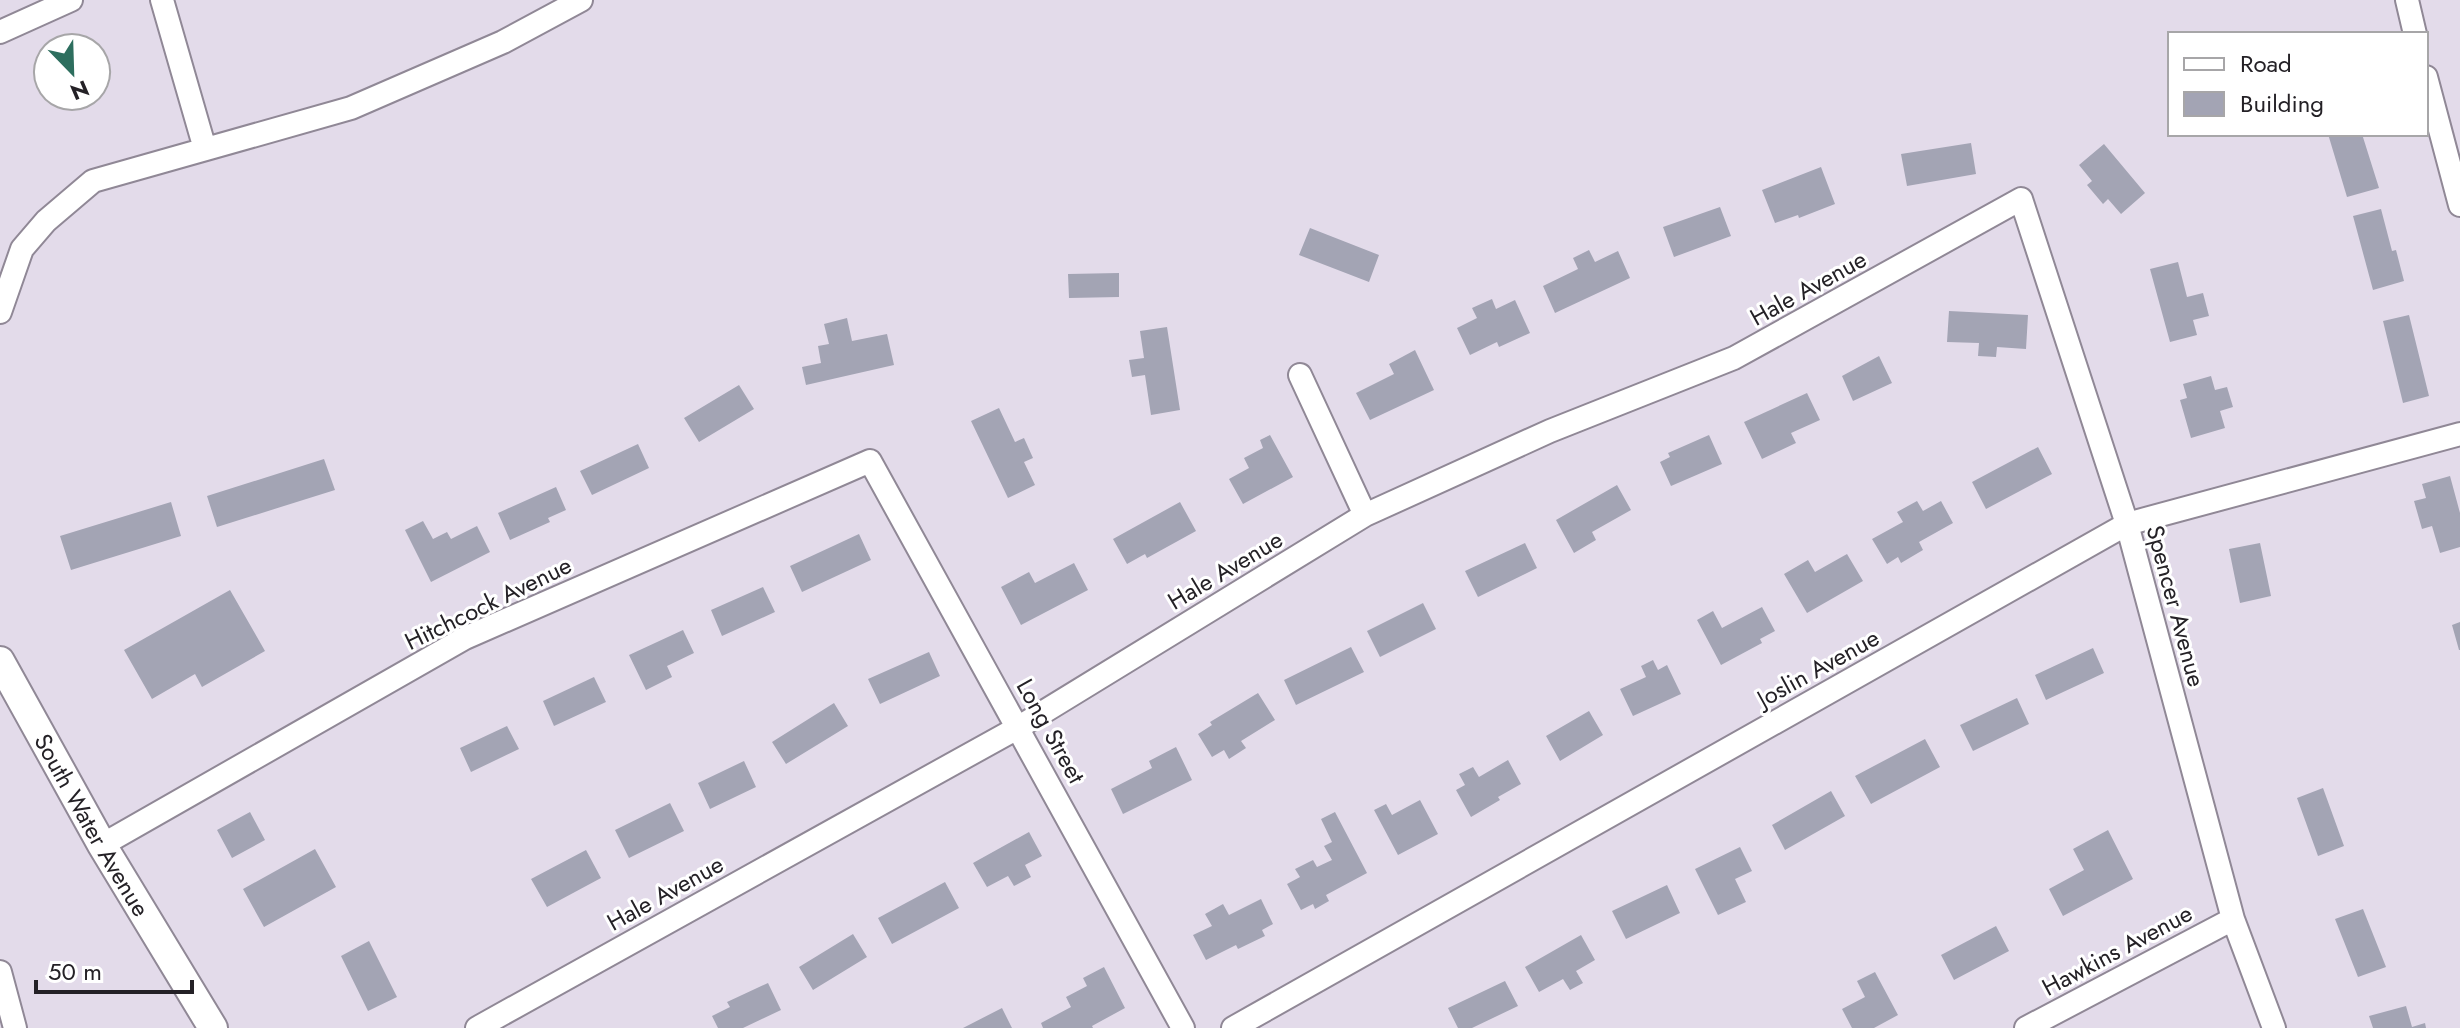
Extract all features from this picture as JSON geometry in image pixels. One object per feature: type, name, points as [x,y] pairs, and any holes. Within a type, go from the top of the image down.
[{"type":"main road","name":"South Water Avenue","points":[[0,661],[102,845],[213,1028]]},
{"type":"street","points":[[0,32],[71,0]]},
{"type":"street","points":[[162,0],[205,149]]},
{"type":"street","points":[[0,312],[22,249],[46,221],[93,181],[351,108],[503,42],[581,0]]},
{"type":"street","points":[[2407,0],[2415,32]]},
{"type":"street","points":[[2428,85],[2460,205]]},
{"type":"street","name":"Hale Avenue","points":[[477,1028],[1019,727],[1365,515],[1550,431],[1734,358],[2021,199]]},
{"type":"street","name":"Spencer Avenue","points":[[2021,199],[2127,524],[2233,919],[2274,1028]]},
{"type":"street","points":[[1300,375],[1365,515]]},
{"type":"street","name":"Joslin Avenue","points":[[1233,1028],[2127,524],[2460,434]]},
{"type":"street","name":"Long Street","points":[[870,461],[1183,1028]]},
{"type":"street","name":"Hitchcock Avenue","points":[[102,845],[465,638],[870,461]]},
{"type":"street","name":"Hawkins Avenue","points":[[2026,1028],[2233,919]]},
{"type":"street","points":[[0,972],[15,1028]]},
{"type":"building","points":[[2329,136],[2363,136],[2379,188],[2347,197]]},
{"type":"building","points":[[1971,143],[1976,174],[1907,186],[1901,154]]},
{"type":"building","points":[[2104,144],[2145,193],[2121,214],[2108,199],[2103,204],[2087,185],[2092,181],[2079,165]]},
{"type":"building","points":[[1821,167],[1835,204],[1799,218],[1798,215],[1775,223],[1762,190]]},
{"type":"building","points":[[1720,207],[1731,236],[1674,257],[1663,227]]},
{"type":"building","points":[[2381,209],[2404,281],[2373,290],[2353,216]]},
{"type":"building","points":[[1310,228],[1379,255],[1369,282],[1299,255]]},
{"type":"building","points":[[1589,250],[1595,262],[1618,251],[1630,278],[1555,313],[1543,286],[1578,269],[1573,258]]},
{"type":"building","points":[[2178,262],[2187,297],[2203,293],[2209,316],[2193,320],[2197,335],[2170,342],[2150,269]]},
{"type":"building","points":[[1119,273],[1119,297],[1069,298],[1068,274]]},
{"type":"building","points":[[1492,299],[1496,309],[1515,300],[1530,333],[1499,347],[1497,342],[1470,355],[1457,328],[1477,318],[1472,308]]},
{"type":"building","points":[[1949,311],[2028,315],[2026,349],[1997,347],[1996,357],[1978,356],[1979,343],[1947,342]]},
{"type":"building","points":[[2409,315],[2429,396],[2403,403],[2383,321]]},
{"type":"building","points":[[847,318],[852,341],[887,334],[894,365],[806,385],[802,367],[821,363],[818,346],[829,344],[824,324]]},
{"type":"building","points":[[1167,327],[1180,410],[1151,415],[1145,375],[1132,377],[1129,360],[1144,358],[1140,331]]},
{"type":"building","points":[[1415,350],[1434,390],[1370,420],[1356,393],[1394,374],[1389,364]]},
{"type":"building","points":[[1879,356],[1892,383],[1853,401],[1842,376]]},
{"type":"building","points":[[2211,376],[2215,390],[2227,387],[2233,407],[2220,411],[2225,428],[2191,438],[2180,400],[2187,398],[2183,384]]},
{"type":"building","points":[[739,385],[754,409],[699,442],[684,418]]},
{"type":"building","points":[[1807,393],[1820,420],[1791,433],[1796,443],[1762,459],[1744,422]]},
{"type":"building","points":[[999,408],[1015,442],[1024,438],[1033,458],[1024,462],[1035,485],[1008,498],[971,421]]},
{"type":"building","points":[[1270,435],[1293,477],[1243,504],[1229,479],[1249,468],[1244,458],[1263,448],[1260,440]]},
{"type":"building","points":[[1709,435],[1722,464],[1671,486],[1660,462],[1670,457],[1668,453]]},
{"type":"building","points":[[638,444],[649,468],[592,495],[580,471]]},
{"type":"building","points":[[2038,447],[2052,474],[1986,509],[1972,482]]},
{"type":"building","points":[[324,459],[335,490],[217,527],[207,496]]},
{"type":"building","points":[[2450,476],[2460,513],[2460,547],[2440,553],[2432,526],[2422,529],[2414,501],[2426,498],[2422,484]]},
{"type":"building","points":[[1617,485],[1631,510],[1592,532],[1596,540],[1574,553],[1556,520]]},
{"type":"building","points":[[556,487],[566,510],[548,518],[550,522],[510,540],[498,513]]},
{"type":"building","points":[[1917,501],[1923,511],[1941,501],[1953,523],[1919,542],[1923,550],[1901,563],[1898,557],[1887,564],[1872,539],[1903,522],[1897,512]]},
{"type":"building","points":[[171,502],[181,536],[71,570],[60,536]]},
{"type":"building","points":[[1180,502],[1196,531],[1147,558],[1145,554],[1127,564],[1113,539]]},
{"type":"building","points":[[423,521],[433,539],[447,532],[451,539],[477,526],[490,552],[431,582],[405,530]]},
{"type":"building","points":[[859,534],[871,560],[802,592],[790,566]]},
{"type":"building","points":[[1525,543],[1537,568],[1478,597],[1465,571]]},
{"type":"building","points":[[2260,543],[2271,596],[2240,603],[2229,549]]},
{"type":"building","points":[[1847,554],[1863,581],[1807,613],[1784,574],[1808,560],[1815,572]]},
{"type":"building","points":[[1074,563],[1088,590],[1021,625],[1001,587],[1029,572],[1035,583]]},
{"type":"building","points":[[763,587],[775,612],[722,636],[711,610]]},
{"type":"building","points":[[230,590],[265,651],[202,687],[195,674],[152,699],[124,650]]},
{"type":"building","points":[[1423,603],[1436,629],[1380,657],[1367,631]]},
{"type":"building","points":[[1762,607],[1775,631],[1760,639],[1762,643],[1721,665],[1697,620],[1713,611],[1722,628]]},
{"type":"building","points":[[2460,622],[2460,650],[2459,650],[2452,625]]},
{"type":"building","points":[[683,630],[694,653],[667,666],[672,677],[646,690],[629,655]]},
{"type":"building","points":[[1351,647],[1364,672],[1296,705],[1284,680]]},
{"type":"building","points":[[2093,648],[2104,673],[2046,700],[2035,675]]},
{"type":"building","points":[[929,652],[940,676],[880,704],[868,679]]},
{"type":"building","points":[[1653,660],[1658,670],[1667,665],[1681,694],[1633,716],[1620,689],[1646,677],[1641,666]]},
{"type":"building","points":[[594,677],[606,702],[554,726],[543,701]]},
{"type":"building","points":[[1258,693],[1275,720],[1241,741],[1246,748],[1229,759],[1224,750],[1212,757],[1198,734],[1212,725],[1210,722]]},
{"type":"building","points":[[2017,698],[2029,724],[1973,751],[1960,725]]},
{"type":"building","points":[[834,703],[848,726],[786,764],[772,742]]},
{"type":"building","points":[[1589,711],[1603,735],[1560,761],[1546,736]]},
{"type":"building","points":[[507,726],[519,749],[471,772],[460,748]]},
{"type":"building","points":[[1925,739],[1940,767],[1871,804],[1855,776]]},
{"type":"building","points":[[1176,747],[1192,780],[1123,814],[1111,789],[1152,768],[1149,761]]},
{"type":"building","points":[[1508,760],[1521,784],[1471,817],[1456,790],[1465,785],[1459,774],[1473,767],[1479,777]]},
{"type":"building","points":[[744,761],[756,787],[710,809],[698,783]]},
{"type":"building","points":[[2323,788],[2344,846],[2318,856],[2297,798]]},
{"type":"building","points":[[1831,791],[1845,816],[1785,850],[1772,825]]},
{"type":"building","points":[[1420,800],[1438,834],[1398,855],[1374,810],[1386,804],[1392,815]]},
{"type":"building","points":[[670,803],[684,831],[629,858],[615,830]]},
{"type":"building","points":[[250,812],[265,840],[232,858],[217,830]]},
{"type":"building","points":[[1335,812],[1367,873],[1326,895],[1329,901],[1315,909],[1313,904],[1301,910],[1287,884],[1300,877],[1295,869],[1313,860],[1317,867],[1332,860],[1324,846],[1332,842],[1321,819]]},
{"type":"building","points":[[2108,830],[2133,879],[2063,916],[2049,889],[2084,870],[2073,849]]},
{"type":"building","points":[[1029,832],[1042,856],[1025,865],[1031,877],[1014,886],[1008,876],[987,887],[973,863]]},
{"type":"building","points":[[1740,847],[1752,871],[1735,879],[1746,902],[1718,915],[1695,869]]},
{"type":"building","points":[[315,849],[336,887],[264,927],[243,889]]},
{"type":"building","points":[[586,850],[601,878],[547,907],[531,879]]},
{"type":"building","points":[[945,882],[959,908],[892,944],[878,918]]},
{"type":"building","points":[[1667,885],[1680,913],[1626,939],[1612,911]]},
{"type":"building","points":[[1261,899],[1273,924],[1262,930],[1265,936],[1238,949],[1236,945],[1206,960],[1193,935],[1212,926],[1205,914],[1223,904],[1229,915]]},
{"type":"building","points":[[2363,909],[2386,967],[2358,977],[2335,919]]},
{"type":"building","points":[[1996,926],[2009,951],[1954,980],[1941,955]]},
{"type":"building","points":[[853,934],[867,957],[813,990],[799,967]]},
{"type":"building","points":[[1581,935],[1595,960],[1576,971],[1583,983],[1570,990],[1563,979],[1539,992],[1525,967]]},
{"type":"building","points":[[369,941],[397,997],[368,1011],[341,956]]},
{"type":"building","points":[[1104,967],[1125,1008],[1093,1028],[1043,1028],[1041,1023],[1071,1007],[1066,997],[1087,986],[1083,978]]},
{"type":"building","points":[[1875,972],[1898,1015],[1874,1028],[1852,1028],[1842,1009],[1865,997],[1857,981]]},
{"type":"building","points":[[1505,981],[1518,1006],[1472,1028],[1458,1028],[1448,1008]]},
{"type":"building","points":[[768,983],[781,1010],[743,1028],[718,1028],[712,1016],[730,1007],[727,1002]]},
{"type":"building","points":[[2406,1006],[2412,1027],[2425,1023],[2426,1028],[2373,1028],[2369,1016]]},
{"type":"building","points":[[1002,1008],[1012,1028],[963,1028]]}]
